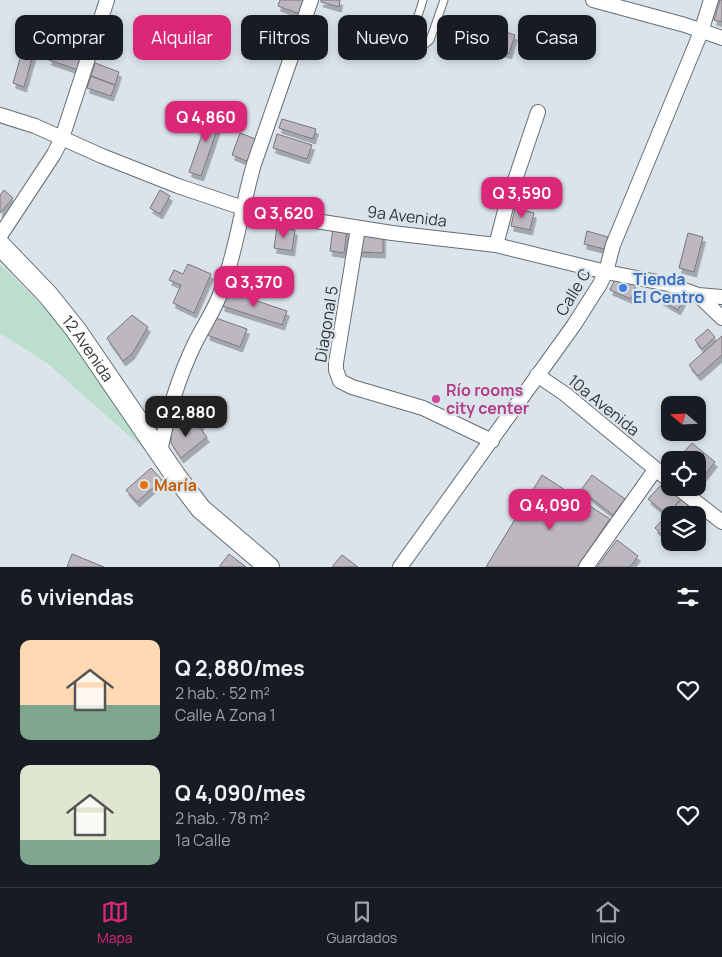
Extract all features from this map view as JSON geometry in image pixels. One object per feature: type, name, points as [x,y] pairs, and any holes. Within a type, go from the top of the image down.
[{"type":"street","points":[[0,236],[54,154],[62,138],[107,0]]},
{"type":"street","points":[[160,452],[166,424],[189,357],[222,291],[236,245],[254,164],[311,0]]},
{"type":"street","points":[[593,0],[685,25],[722,38]]},
{"type":"street","name":"Calle C","points":[[400,567],[574,325],[600,284],[606,272],[613,245],[701,32],[711,0]]},
{"type":"street","points":[[496,245],[506,207],[538,112]]},
{"type":"street","name":"9a Avenida","points":[[0,115],[35,126],[102,156],[178,186],[243,208],[358,228],[496,245],[606,272],[668,284],[698,295],[722,318]]},
{"type":"street","name":"Diagonal 5","points":[[358,228],[336,363],[336,370],[340,381],[352,387],[423,408],[492,441]]},
{"type":"street","name":"12 Avenida","points":[[0,245],[48,295],[76,330],[175,475],[201,509],[269,567]]},
{"type":"street","points":[[698,295],[722,297]]},
{"type":"street","name":"10a Avenida","points":[[538,375],[565,394],[661,474]]},
{"type":"street","points":[[586,567],[656,470]]},
{"type":"street","points":[[688,496],[722,522]]},
{"type":"lane","points":[[423,0],[411,38],[416,43],[424,45],[430,40],[444,0]]},
{"type":"green space","points":[[0,264],[62,325],[154,458],[47,363],[0,333]]},
{"type":"building","points":[[280,0],[305,0],[300,14],[278,6]]},
{"type":"building","points":[[321,0],[340,0],[339,7],[321,2]]},
{"type":"building","points":[[720,0],[722,0],[722,22],[714,20]]},
{"type":"building","points":[[508,33],[515,35],[508,54]]},
{"type":"building","points":[[20,60],[32,60],[24,87],[13,83]]},
{"type":"building","points":[[49,60],[81,60],[78,70]]},
{"type":"building","points":[[95,63],[119,72],[115,85],[91,76]]},
{"type":"building","points":[[91,76],[115,85],[111,96],[87,88]]},
{"type":"building","points":[[211,109],[223,113],[201,176],[189,172]]},
{"type":"building","points":[[282,119],[316,129],[313,139],[279,128]]},
{"type":"building","points":[[240,133],[258,140],[249,162],[232,155]]},
{"type":"building","points":[[277,134],[312,145],[307,159],[273,148]]},
{"type":"building","points":[[4,190],[13,198],[0,213],[0,195]]},
{"type":"building","points":[[160,190],[170,196],[160,214],[150,208]]},
{"type":"building","points":[[515,208],[534,213],[530,230],[511,226]]},
{"type":"building","points":[[277,227],[295,230],[292,251],[274,248]]},
{"type":"building","points":[[333,228],[347,230],[344,253],[330,251]]},
{"type":"building","points":[[587,231],[608,237],[604,249],[584,244]]},
{"type":"building","points":[[688,233],[703,237],[694,272],[679,268]]},
{"type":"building","points":[[359,235],[383,235],[383,253],[358,252]]},
{"type":"building","points":[[188,264],[211,274],[194,313],[173,303],[181,285],[169,280],[174,270],[183,274]]},
{"type":"building","name":"Tienda El Centro","points":[[616,277],[636,286],[631,299],[610,290]]},
{"type":"building","points":[[227,291],[287,311],[282,325],[222,306]]},
{"type":"building","points":[[666,292],[685,297],[678,310],[661,300]]},
{"type":"building","points":[[132,315],[148,327],[132,354],[123,361],[107,338]]},
{"type":"building","points":[[213,317],[247,329],[240,347],[207,335]]},
{"type":"building","points":[[708,329],[715,337],[702,349],[695,340]]},
{"type":"building","points":[[722,336],[722,355],[698,376],[689,365]]},
{"type":"building","points":[[181,407],[204,414],[200,428],[176,421]]},
{"type":"building","points":[[176,421],[200,428],[207,437],[181,458],[171,443],[171,428]]},
{"type":"building","points":[[692,443],[702,451],[685,451]]},
{"type":"building","points":[[706,455],[715,462],[706,473]]},
{"type":"building","name":"María","points":[[151,468],[162,480],[137,502],[126,490]]},
{"type":"building","points":[[542,475],[610,519],[577,567],[486,567]]},
{"type":"building","points":[[592,475],[625,499],[613,515],[581,490]]},
{"type":"building","points":[[660,486],[661,496],[680,496],[682,498],[675,506],[661,506],[661,510],[648,499]]},
{"type":"building","points":[[682,498],[689,504],[687,506],[675,506]]},
{"type":"building","points":[[661,521],[661,534],[655,528]]},
{"type":"building","points":[[617,540],[638,556],[630,567],[597,567]]},
{"type":"building","points":[[72,554],[104,567],[67,567]]},
{"type":"building","points":[[229,554],[246,567],[219,567]]},
{"type":"building","points":[[342,555],[358,567],[332,567]]},
{"type":"place","name":"Tienda El Centro","points":[[623,288]]},
{"type":"place","name":"Río rooms city center","points":[[436,399]]},
{"type":"place","name":"María","points":[[144,485]]}]
